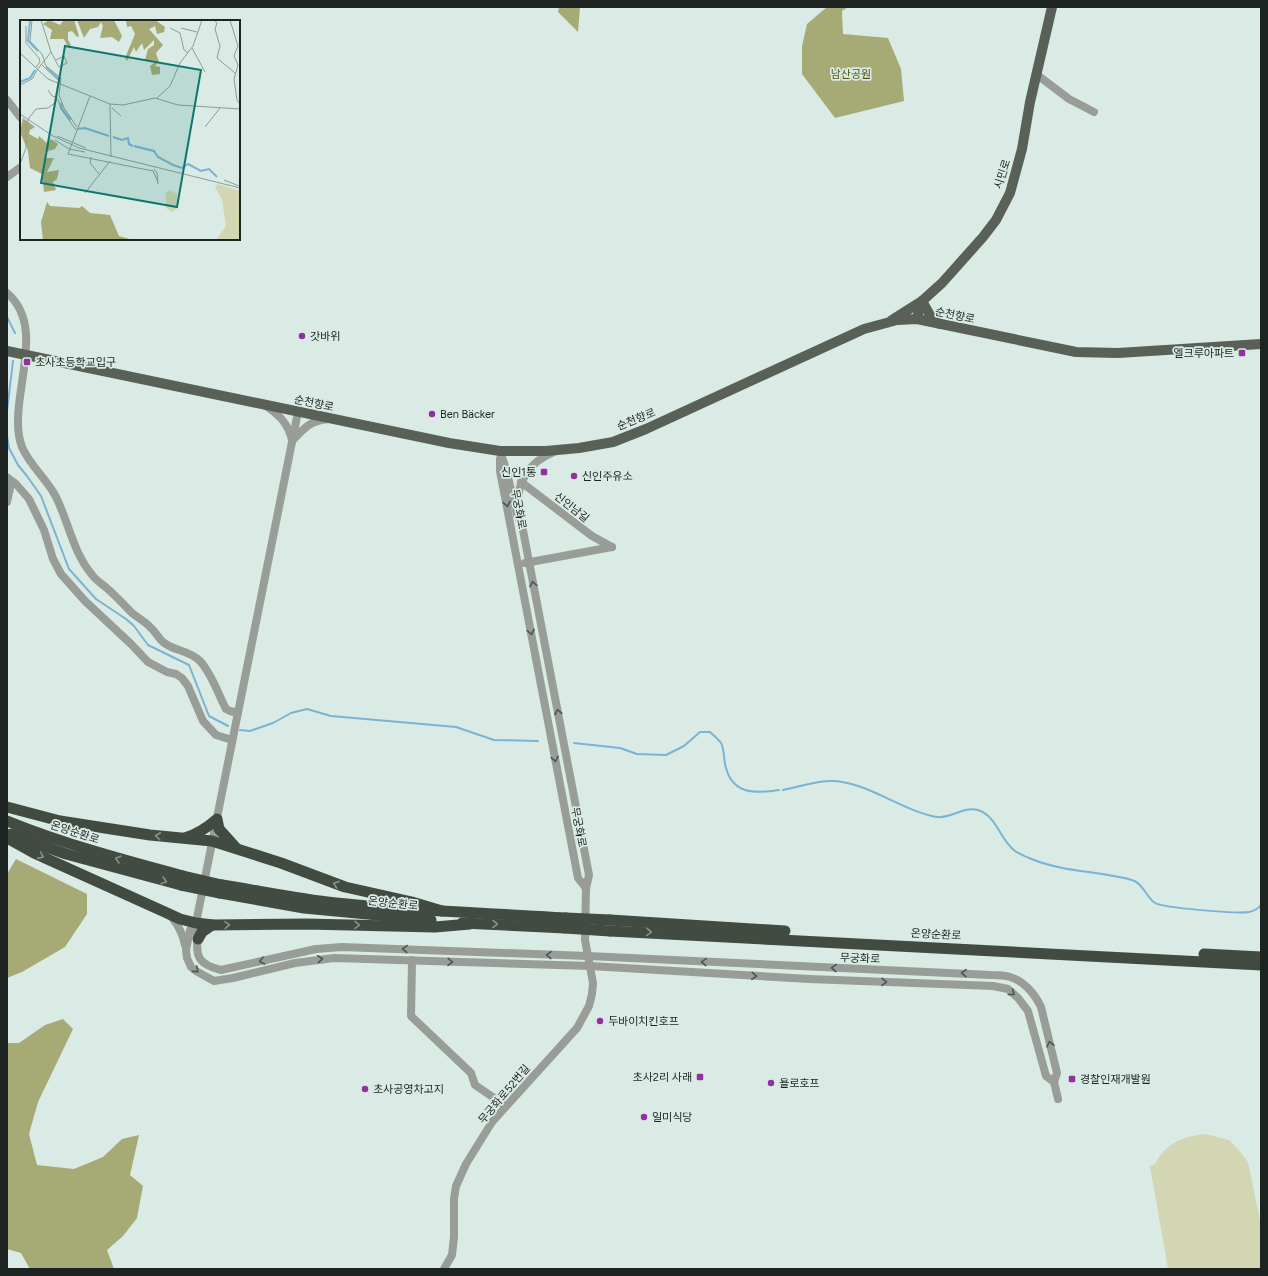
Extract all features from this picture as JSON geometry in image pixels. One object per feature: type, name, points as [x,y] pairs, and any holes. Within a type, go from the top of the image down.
[{"type":"highway","points":[[7,807],[60,821],[150,835],[212,842],[281,863],[345,887],[412,902],[442,911]]},
{"type":"highway","points":[[182,838],[206,829],[216,819],[219,829],[226,839],[238,850]]},
{"type":"highway","name":"온양순환로","points":[[7,821],[31,831],[182,880]]},
{"type":"highway","name":"온양순환로","points":[[7,832],[66,854],[182,880]]},
{"type":"highway","points":[[7,838],[34,853],[180,919],[196,923],[435,927],[470,924]]},
{"type":"highway","points":[[182,880],[221,889]]},
{"type":"highway","name":"온양순환로","points":[[221,889],[336,903],[442,911],[565,923]]},
{"type":"highway","name":"온양순환로","points":[[221,889],[330,911],[470,924],[565,923]]},
{"type":"highway","points":[[565,923],[610,926]]},
{"type":"highway","points":[[198,939],[202,932],[212,924]]},
{"type":"highway","name":"온양순환로","points":[[610,926],[1261,956]]},
{"type":"highway","name":"온양순환로","points":[[610,926],[1261,965]]},
{"type":"main road","name":"시민로","points":[[886,322],[922,301],[942,283],[996,220],[1006,200],[1017,171],[1030,102],[1052,7]]},
{"type":"main road","points":[[917,319],[918,310],[922,301]]},
{"type":"main road","points":[[922,301],[931,317],[941,325]]},
{"type":"main road","name":"순천향로","points":[[7,351],[449,443],[500,451],[546,452],[613,442],[646,429],[864,330],[886,322],[898,320],[917,319],[1076,352],[1118,353],[1261,344]]},
{"type":"street","points":[[1036,74],[1069,99],[1094,112]]},
{"type":"street","points":[[7,100],[20,117]]},
{"type":"street","points":[[7,177],[20,168]]},
{"type":"street","points":[[7,293],[18,308],[24,323],[27,342],[19,409],[19,434],[28,459],[56,496],[81,561],[94,577],[131,612],[151,628],[163,641],[170,646],[186,652],[200,662],[208,672],[226,708],[230,711],[238,713]]},
{"type":"street","points":[[265,405],[279,415],[286,424],[290,431],[292,440]]},
{"type":"street","points":[[298,412],[196,923],[198,933],[196,950],[198,957],[208,966],[220,970],[309,950],[342,948],[588,956]]},
{"type":"street","points":[[292,440],[306,426],[316,421],[332,419]]},
{"type":"street","points":[[522,525],[518,501],[521,482],[532,465],[548,454],[559,450]]},
{"type":"street","name":"무궁화로","points":[[500,451],[517,515],[522,525],[589,875],[586,888],[585,940],[590,966],[809,979],[993,986],[1008,989],[1018,998],[1028,1012],[1046,1076],[1054,1082]]},
{"type":"street","name":"무궁화로","points":[[500,451],[500,471],[578,878],[586,888]]},
{"type":"street","points":[[8,477],[29,499],[44,530],[53,559],[61,574],[85,601],[148,662],[182,678],[188,686],[203,721],[216,735],[232,740]]},
{"type":"street","points":[[7,502],[10,489],[8,477]]},
{"type":"street","name":"신인남길","points":[[521,482],[592,536],[612,547],[529,563]]},
{"type":"street","points":[[518,565],[529,563]]},
{"type":"street","points":[[167,913],[178,925],[184,936],[187,958],[191,966],[205,977],[214,981],[295,963],[316,959],[334,958],[590,966]]},
{"type":"street","points":[[186,950],[190,930],[196,923]]},
{"type":"street","name":"무궁화로","points":[[588,956],[1011,977],[1024,983],[1037,997],[1045,1020],[1057,1073],[1054,1082],[1058,1099]]},
{"type":"street","points":[[412,960],[411,1016],[471,1073],[475,1085],[506,1106]]},
{"type":"street","name":"무궁화로52번길","points":[[444,1269],[452,1255],[454,1237],[454,1199],[456,1186],[466,1164],[492,1122],[577,1028],[592,994],[593,983],[590,966]]},
{"type":"green space","points":[[559,7],[580,7],[578,32],[558,12]]},
{"type":"green space","name":"남산공원","points":[[827,7],[848,7],[842,11],[843,34],[888,38],[901,69],[904,101],[835,118],[802,74],[802,46],[807,24]]},
{"type":"green space","points":[[16,859],[87,894],[87,914],[65,947],[22,972],[7,978],[7,874]]},
{"type":"green space","points":[[63,1019],[73,1029],[38,1102],[29,1134],[37,1165],[74,1169],[103,1157],[122,1139],[139,1135],[130,1175],[143,1186],[137,1218],[123,1236],[107,1250],[114,1269],[30,1269],[21,1253],[7,1249],[7,1043],[19,1043],[45,1025]]},
{"type":"green space","points":[[1206,1134],[1229,1140],[1248,1162],[1261,1225],[1261,1269],[1168,1269],[1150,1166],[1155,1164],[1164,1151],[1176,1142],[1190,1137]]},
{"type":"waterway","points":[[7,317],[15,333]]},
{"type":"waterway","points":[[7,411],[13,361]]},
{"type":"waterway","points":[[7,436],[9,448],[18,465],[41,496],[69,569],[96,599],[134,626],[148,645],[189,665],[209,716],[228,726]]},
{"type":"waterway","points":[[240,730],[250,731],[273,723],[291,713],[307,709],[331,716],[456,727],[494,740],[538,741]]},
{"type":"waterway","points":[[574,743],[620,748],[637,754],[666,755],[684,746],[700,732],[710,732],[722,745],[725,764],[732,781],[744,790],[760,792],[779,790]]},
{"type":"waterway","points":[[783,790],[819,782],[844,782],[871,791],[924,814],[937,817],[973,809],[978,810],[985,813],[990,818],[1005,841],[1018,853],[1041,863],[1136,881],[1149,898],[1155,903],[1186,909],[1242,912],[1253,911],[1261,905]]},
{"type":"place","name":"갓바위","points":[[302,336]]},
{"type":"place","name":"엘크루아파트","points":[[1242,353]]},
{"type":"place","name":"초사초등학교입구","points":[[27,362]]},
{"type":"place","name":"Ben Bäcker","points":[[432,414]]},
{"type":"place","name":"신인1통","points":[[544,472]]},
{"type":"place","name":"신인주유소","points":[[574,476]]},
{"type":"place","name":"두바이치킨호프","points":[[600,1021]]},
{"type":"place","name":"초사2리 사래","points":[[700,1077]]},
{"type":"place","name":"경찰인재개발원","points":[[1072,1079]]},
{"type":"place","name":"욜로호프","points":[[771,1083]]},
{"type":"place","name":"초사공영차고지","points":[[365,1089]]},
{"type":"place","name":"일미식당","points":[[644,1117]]}]
